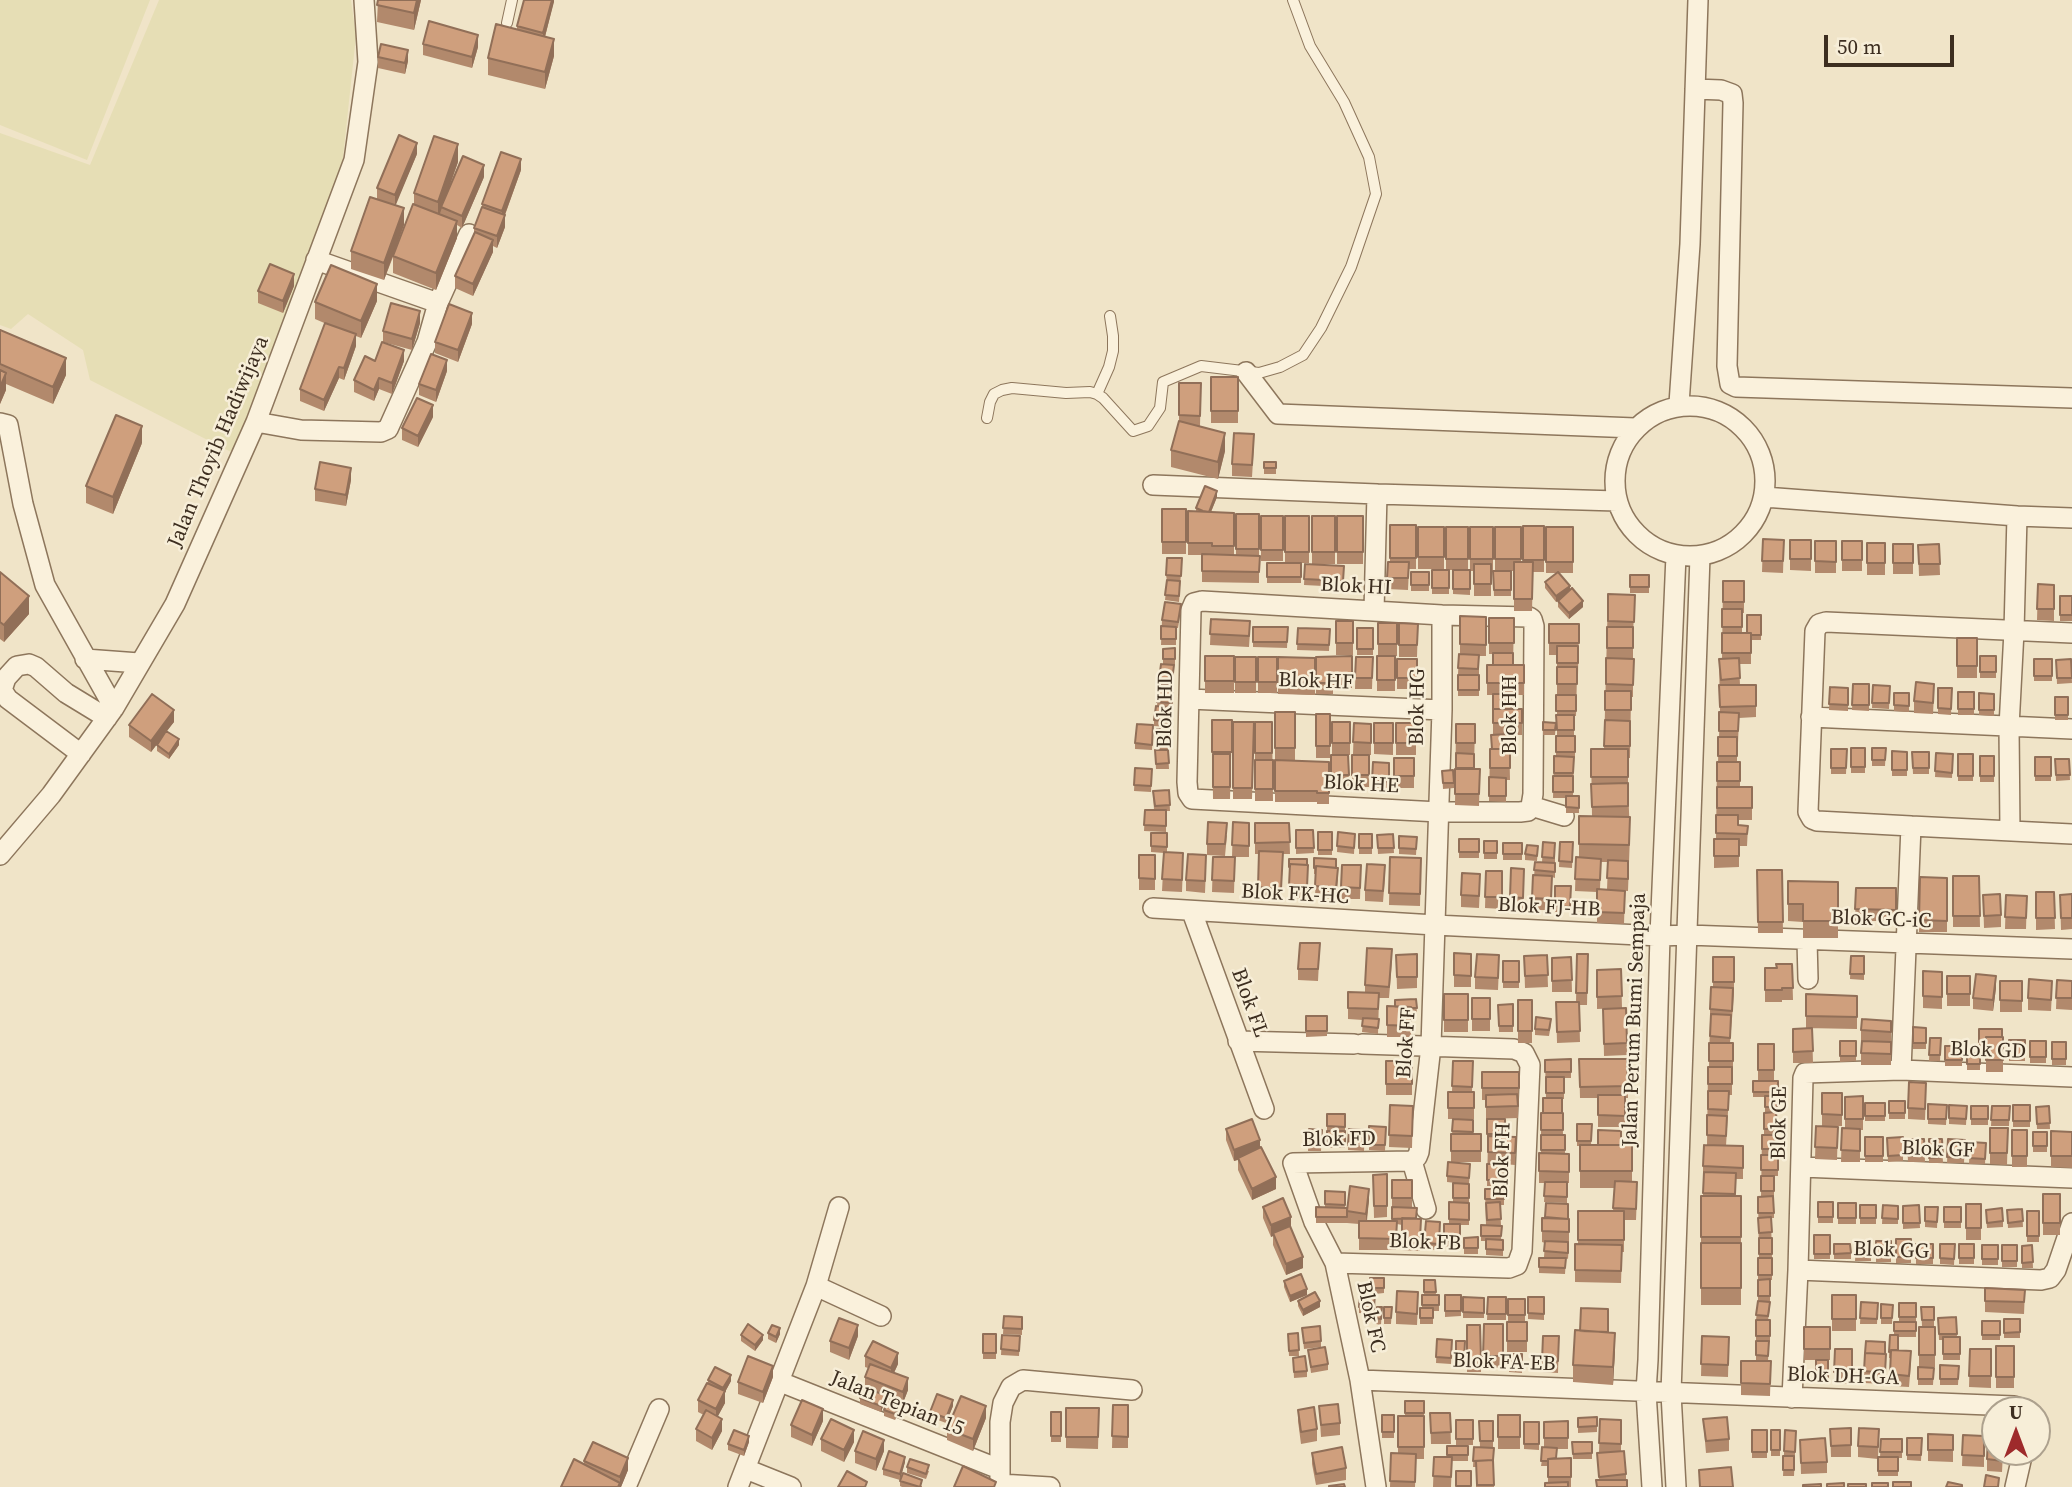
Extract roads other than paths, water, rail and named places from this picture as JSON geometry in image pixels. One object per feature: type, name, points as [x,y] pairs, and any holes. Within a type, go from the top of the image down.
[{"type":"street","name":"Jalan Thoyib Hadiwijaya","points":[[0,855],[51,795],[110,713],[175,604],[257,422],[354,160],[368,62],[364,0]]},
{"type":"street","points":[[1679,404],[1690,244],[1698,0]]},
{"type":"street","points":[[1695,89],[1721,90],[1732,94],[1727,366],[1730,384],[1736,387],[2072,398]]},
{"type":"street","points":[[257,422],[301,430],[385,431],[390,426],[427,342],[438,303],[469,234]]},
{"type":"street","points":[[316,260],[438,303]]},
{"type":"street","points":[[1246,372],[1278,414],[1635,428]]},
{"type":"street","points":[[1679,404],[1707,407],[1732,417],[1751,435],[1763,459],[1766,485],[1764,497],[1760,510],[1746,532],[1725,548],[1700,556],[1676,555],[1656,548],[1639,536],[1625,520],[1617,501],[1614,475],[1620,450],[1635,428],[1656,413],[1679,404]]},
{"type":"street","points":[[0,423],[8,425],[23,504],[45,585],[85,659],[110,713]]},
{"type":"street","points":[[1153,485],[1617,501]]},
{"type":"street","points":[[1374,611],[1377,494]]},
{"type":"street","points":[[1764,497],[2072,518]]},
{"type":"street","points":[[2010,831],[2009,727],[2017,516]]},
{"type":"street","name":"Jalan Perum Bumi Sempaja","points":[[1652,1487],[1646,1392],[1660,936],[1676,555]]},
{"type":"street","points":[[1676,1487],[1671,1393],[1700,556]]},
{"type":"street","name":"Blok HI","points":[[1191,610],[1194,603],[1212,601],[1442,615],[1523,616]]},
{"type":"street","name":"Blok HD","points":[[1191,610],[1188,793],[1192,799],[1200,800]]},
{"type":"street","name":"Blok HG","points":[[1435,925],[1442,710],[1442,615]]},
{"type":"street","name":"Blok HH","points":[[1523,616],[1532,620],[1534,626],[1533,794],[1525,809]]},
{"type":"street","points":[[2072,633],[1826,622],[1819,624],[1815,631],[1807,799],[1808,812],[1812,819],[1817,821],[2072,834]]},
{"type":"street","points":[[85,659],[139,663]]},
{"type":"street","points":[[81,754],[8,699],[2,690],[6,678],[17,666],[29,664],[66,693],[110,713]]},
{"type":"street","name":"Blok HF","points":[[1189,699],[1442,710]]},
{"type":"street","points":[[1811,717],[2072,729]]},
{"type":"street","name":"Blok HE","points":[[1200,800],[1439,812],[1525,809],[1564,816]]},
{"type":"street","points":[[1901,1070],[1911,826]]},
{"type":"street","name":"Blok FK-HC","points":[[1153,908],[1435,925]]},
{"type":"street","name":"Blok FL","points":[[1192,912],[1264,1109]]},
{"type":"street","name":"Blok FJ-HB","points":[[1435,925],[1660,936],[1688,935]]},
{"type":"street","name":"Blok FF","points":[[1412,1161],[1419,1152],[1431,1046],[1435,925]]},
{"type":"street","name":"Blok GC-iC","points":[[1688,935],[2072,949]]},
{"type":"street","points":[[1807,940],[1808,979]]},
{"type":"street","points":[[1238,1041],[1431,1046]]},
{"type":"street","name":"Blok FH","points":[[1431,1046],[1514,1049],[1524,1053],[1530,1066],[1522,1251],[1520,1260],[1514,1266]]},
{"type":"street","name":"Blok GD","points":[[1901,1070],[2072,1077]]},
{"type":"street","name":"Blok GE","points":[[1798,1270],[1805,1073],[1901,1070]]},
{"type":"street","points":[[1412,1161],[1426,1209]]},
{"type":"street","name":"Blok FD","points":[[1335,1264],[1314,1222],[1293,1163],[1412,1161]]},
{"type":"street","name":"Blok GF","points":[[1802,1167],[2072,1178]]},
{"type":"street","points":[[738,1487],[816,1286],[839,1207]]},
{"type":"street","name":"Blok GG","points":[[1798,1270],[2041,1280],[2050,1278],[2056,1269],[2072,1223]]},
{"type":"street","name":"Blok FB","points":[[1335,1264],[1514,1266]]},
{"type":"street","name":"Blok FC","points":[[1335,1264],[1360,1380],[1376,1487]]},
{"type":"street","points":[[1792,1398],[1798,1270]]},
{"type":"street","points":[[816,1286],[881,1316]]},
{"type":"street","points":[[1000,1480],[1000,1422],[1003,1403],[1011,1387],[1023,1380],[1132,1390]]},
{"type":"street","name":"Blok FA-EB","points":[[1360,1380],[1671,1393]]},
{"type":"street","name":"Jalan Tepian 15","points":[[779,1381],[1000,1480],[1050,1487]]},
{"type":"street","name":"Blok DH-GA","points":[[1671,1393],[1981,1406]]},
{"type":"street","points":[[626,1487],[659,1409]]},
{"type":"street","points":[[2015,1487],[2020,1466]]},
{"type":"street","points":[[746,1469],[791,1487]]},
{"type":"lane","points":[[507,23],[512,0]]},
{"type":"lane","points":[[987,418],[994,394],[1002,390],[1012,388],[1097,394],[1133,431],[1148,426],[1160,408],[1163,382],[1201,366],[1259,373],[1280,367],[1303,355],[1321,328],[1351,267],[1376,194],[1369,157],[1344,102],[1310,46],[1293,0]]},
{"type":"lane","points":[[1097,394],[1109,366],[1112,351],[1110,316]]}]
